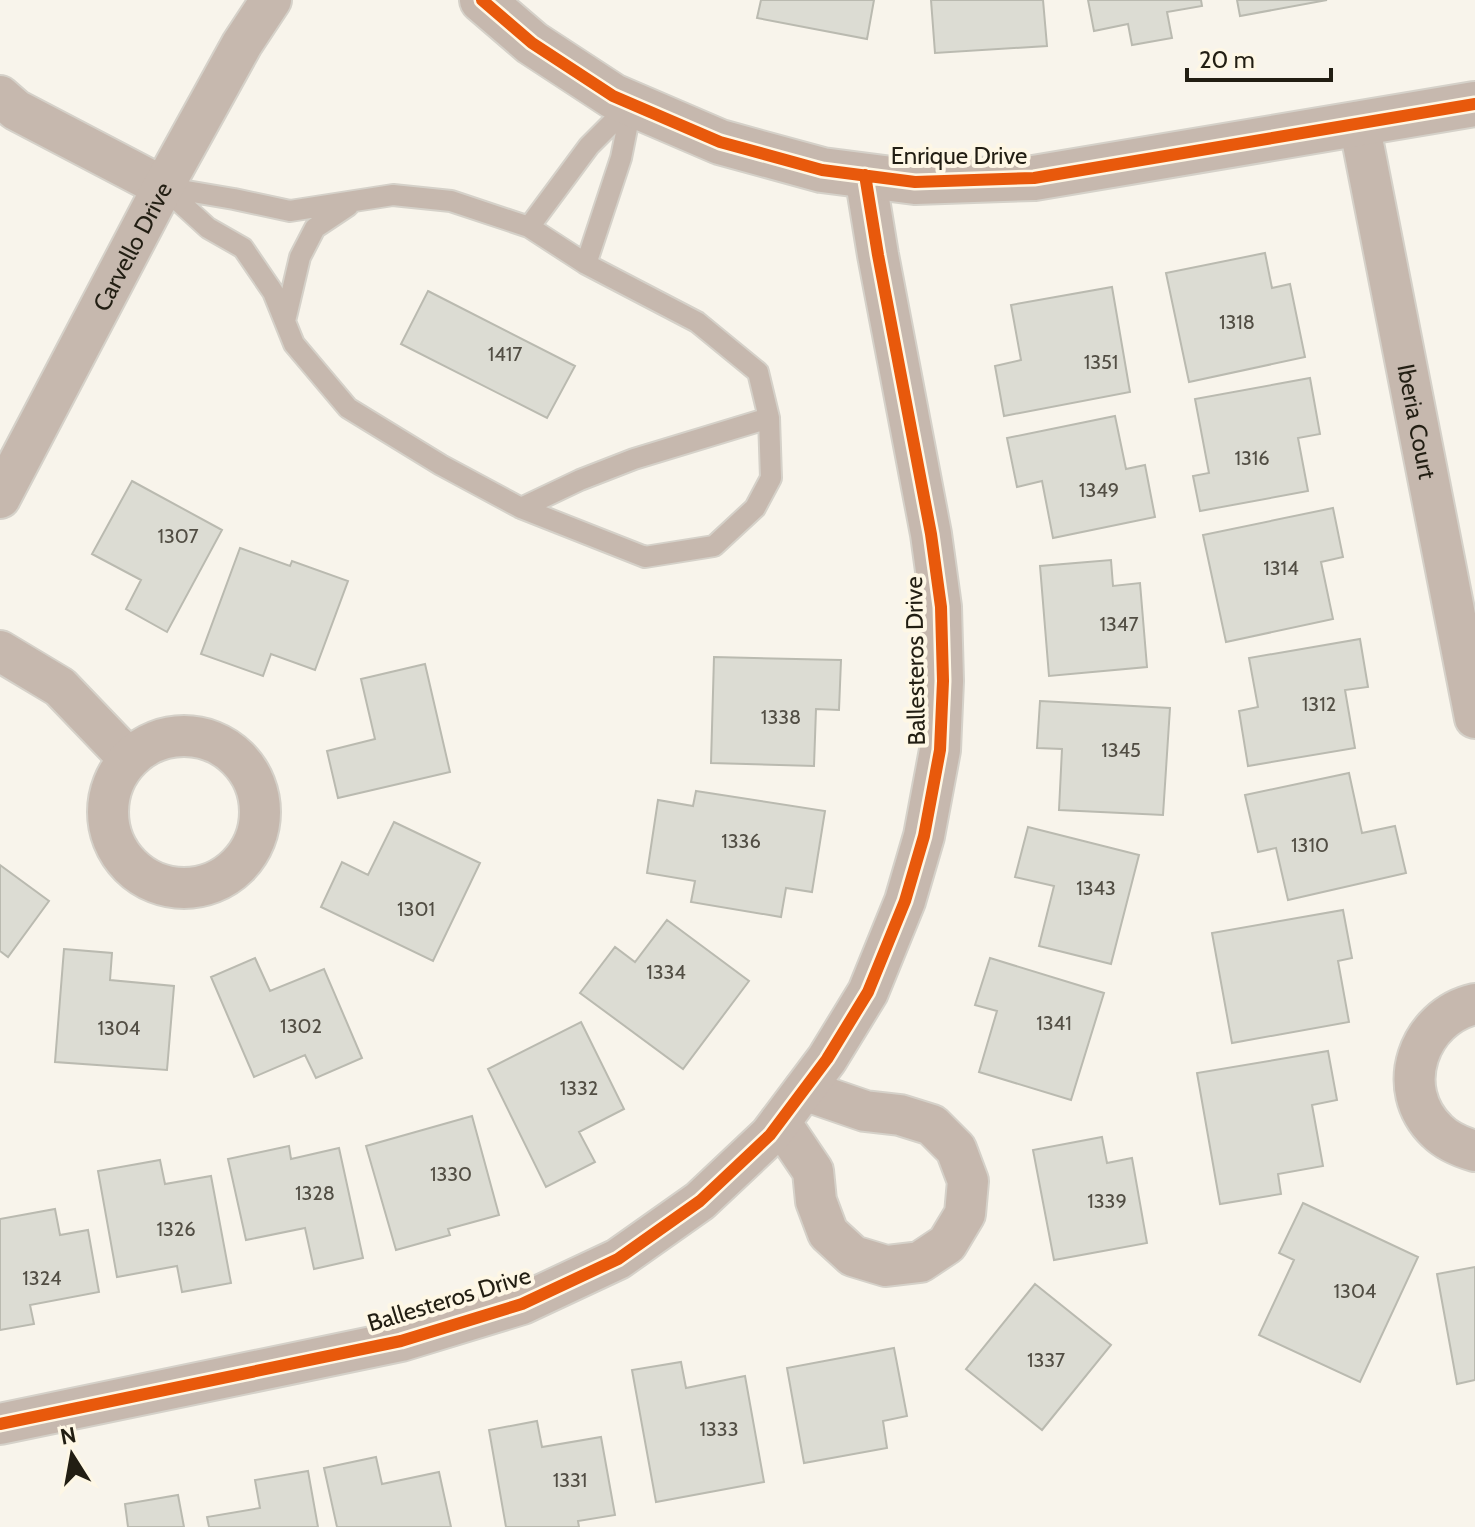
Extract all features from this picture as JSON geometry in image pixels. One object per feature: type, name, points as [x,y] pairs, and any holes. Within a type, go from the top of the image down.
[{"type":"street","name":"Carvello Drive","points":[[0,498],[163,187],[242,44],[271,0]]},
{"type":"street","name":"Enrique Drive","points":[[482,0],[532,43],[613,96],[720,142],[822,170],[915,182],[1034,178],[1475,104]]},
{"type":"street","points":[[0,96],[16,110],[163,187]]},
{"type":"street","name":"Iberia Court","points":[[1359,123],[1475,718]]},
{"type":"street","name":"Ballesteros Drive","points":[[0,1424],[401,1341],[522,1304],[618,1259],[700,1201],[770,1135],[827,1059],[868,992],[900,914],[924,836],[940,750],[943,681],[941,607],[931,534],[865,175]]},
{"type":"street","points":[[0,651],[60,687],[129,759]]},
{"type":"street","points":[[1475,1004],[1447,1016],[1428,1034],[1416,1058],[1414,1084],[1421,1110],[1436,1131],[1458,1146],[1475,1151]]},
{"type":"street","points":[[780,1122],[813,1171],[816,1201],[828,1233],[853,1256],[886,1266],[920,1262],[947,1244],[965,1214],[968,1181],[956,1149],[932,1125],[900,1115],[865,1111],[804,1090]]},
{"type":"lane","points":[[529,227],[589,146],[632,103]]},
{"type":"lane","points":[[586,264],[621,158],[632,103]]},
{"type":"lane","points":[[163,187],[290,211],[393,195],[451,201],[529,227],[586,264],[697,322],[758,372],[769,418],[771,478],[755,508],[714,546],[645,557],[521,508],[441,465],[348,408],[294,344],[273,292],[243,248],[208,228],[163,187]]},
{"type":"lane","points":[[285,321],[300,257],[315,228],[355,201]]},
{"type":"lane","points":[[521,508],[634,459],[769,418]]},
{"type":"building","points":[[761,0],[874,0],[867,39],[757,18]]},
{"type":"building","points":[[931,0],[1043,0],[1047,46],[935,53]]},
{"type":"building","points":[[1088,0],[1201,0],[1202,6],[1167,12],[1172,38],[1132,45],[1128,24],[1094,31]]},
{"type":"building","points":[[1237,0],[1327,0],[1240,16]]},
{"type":"building","points":[[1265,253],[1272,288],[1290,284],[1305,357],[1189,382],[1166,273]]},
{"type":"building","points":[[1112,287],[1130,392],[1004,416],[995,366],[1021,360],[1011,305]]},
{"type":"building","points":[[428,291],[575,366],[547,418],[401,344]]},
{"type":"building","points":[[1310,378],[1320,434],[1298,438],[1308,491],[1200,511],[1193,476],[1209,473],[1195,399]]},
{"type":"building","points":[[1115,416],[1126,469],[1145,465],[1155,517],[1053,538],[1042,481],[1017,487],[1007,438]]},
{"type":"building","points":[[132,481],[222,530],[167,632],[126,609],[141,580],[92,554]]},
{"type":"building","points":[[1333,508],[1343,557],[1321,562],[1333,619],[1226,642],[1203,535]]},
{"type":"building","points":[[240,548],[290,566],[292,561],[348,581],[315,670],[271,654],[263,676],[201,654]]},
{"type":"building","points":[[1111,560],[1113,586],[1140,583],[1147,667],[1049,676],[1040,566]]},
{"type":"building","points":[[1360,639],[1368,687],[1345,690],[1355,748],[1248,766],[1239,711],[1258,707],[1249,658]]},
{"type":"building","points":[[714,657],[841,660],[839,710],[816,709],[814,766],[711,763]]},
{"type":"building","points":[[425,664],[450,772],[338,798],[327,751],[375,739],[361,679]]},
{"type":"building","points":[[1040,701],[1170,708],[1163,815],[1059,810],[1062,749],[1037,748]]},
{"type":"building","points":[[1349,773],[1362,833],[1395,826],[1406,873],[1288,900],[1276,848],[1258,852],[1245,795]]},
{"type":"building","points":[[696,791],[825,811],[812,892],[786,888],[781,917],[691,902],[695,881],[647,873],[658,800],[693,806]]},
{"type":"building","points":[[394,822],[480,863],[433,961],[321,907],[342,862],[368,875]]},
{"type":"building","points":[[1028,827],[1139,855],[1111,964],[1039,946],[1054,886],[1015,877]]},
{"type":"building","points":[[0,865],[49,901],[8,957],[0,951]]},
{"type":"building","points":[[1343,910],[1352,958],[1338,961],[1349,1022],[1232,1043],[1212,933]]},
{"type":"building","points":[[667,920],[749,981],[683,1069],[580,993],[615,947],[635,962]]},
{"type":"building","points":[[64,949],[112,953],[110,980],[174,986],[167,1070],[55,1062]]},
{"type":"building","points":[[255,958],[270,991],[324,969],[362,1058],[316,1078],[305,1055],[254,1077],[211,977]]},
{"type":"building","points":[[990,958],[1104,993],[1071,1100],[979,1072],[997,1011],[975,1005]]},
{"type":"building","points":[[581,1022],[624,1109],[579,1132],[595,1162],[546,1187],[488,1069]]},
{"type":"building","points":[[1328,1051],[1337,1100],[1312,1105],[1323,1166],[1278,1174],[1281,1194],[1220,1204],[1197,1073]]},
{"type":"building","points":[[472,1116],[499,1215],[448,1229],[450,1235],[396,1250],[366,1146]]},
{"type":"building","points":[[1102,1137],[1107,1163],[1132,1158],[1147,1243],[1054,1260],[1033,1150]]},
{"type":"building","points":[[289,1146],[291,1159],[339,1148],[363,1258],[314,1269],[305,1228],[246,1240],[228,1159]]},
{"type":"building","points":[[160,1160],[165,1184],[211,1176],[231,1283],[182,1292],[177,1266],[117,1277],[98,1171]]},
{"type":"building","points":[[1303,1203],[1418,1257],[1360,1382],[1259,1335],[1294,1260],[1279,1253]]},
{"type":"building","points":[[55,1209],[60,1235],[88,1230],[99,1292],[30,1305],[34,1324],[0,1330],[0,1219]]},
{"type":"building","points":[[1475,1267],[1475,1380],[1457,1384],[1437,1274]]},
{"type":"building","points":[[1035,1284],[1111,1345],[1042,1430],[966,1369]]},
{"type":"building","points":[[894,1348],[907,1416],[883,1421],[887,1448],[804,1463],[787,1368]]},
{"type":"building","points":[[681,1362],[686,1388],[745,1376],[764,1482],[656,1502],[632,1370]]},
{"type":"building","points":[[537,1421],[542,1447],[601,1437],[615,1515],[578,1521],[579,1527],[506,1527],[489,1430]]},
{"type":"building","points":[[376,1457],[382,1484],[439,1472],[451,1527],[337,1527],[324,1468]]},
{"type":"building","points":[[308,1471],[318,1527],[209,1527],[207,1517],[260,1508],[255,1480]]},
{"type":"building","points":[[178,1495],[184,1527],[128,1527],[125,1504]]},
{"type":"cycle path","points":[[482,0],[532,43],[613,96],[720,142],[822,170],[915,182],[1034,178],[1475,104]]},
{"type":"cycle path","points":[[0,1424],[401,1341],[522,1304],[618,1259],[700,1201],[770,1135],[827,1059],[868,992],[905,901],[924,836],[940,750],[943,681],[941,607],[931,534],[865,175]]}]
